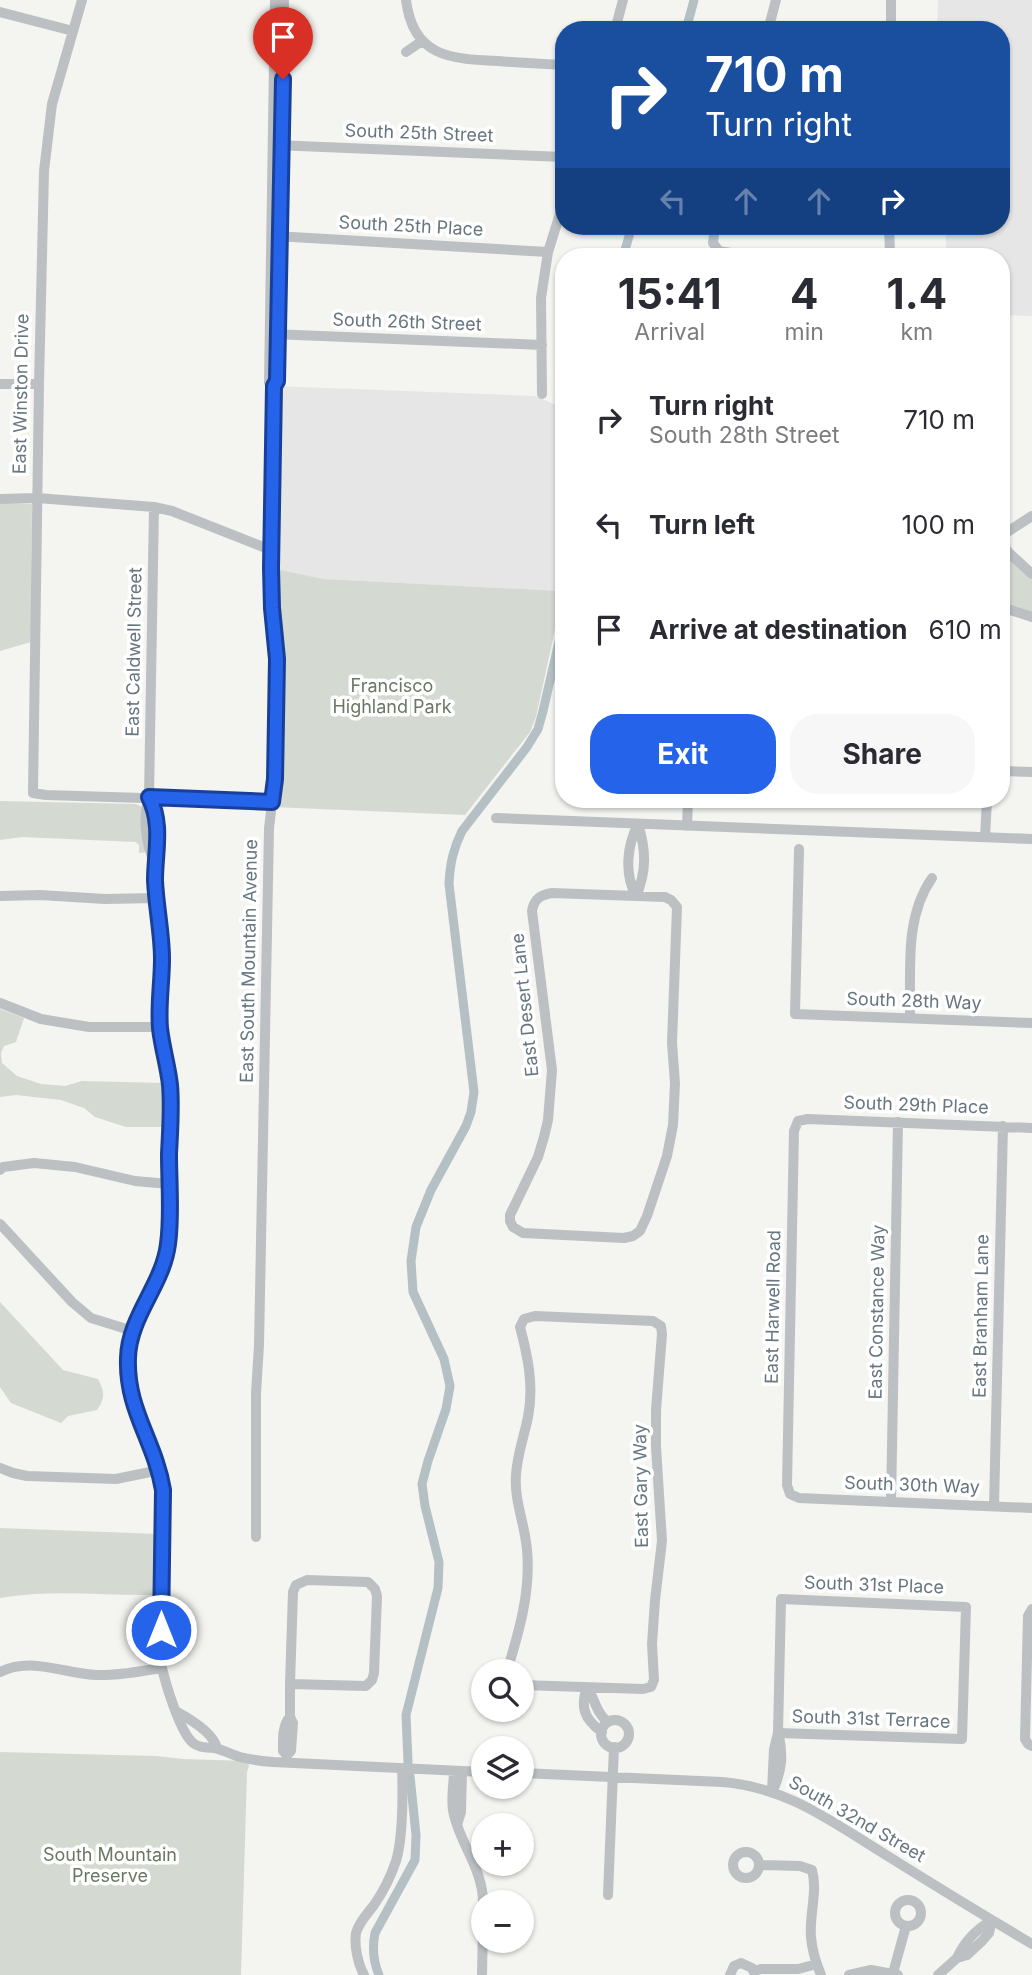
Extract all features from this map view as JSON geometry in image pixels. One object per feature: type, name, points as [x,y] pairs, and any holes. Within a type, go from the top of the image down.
[{"type":"street","name":"East Winston Drive","points":[[82,0],[52,104],[44,171],[38,384],[33,793],[55,796],[149,797]]},
{"type":"street","name":"East South Mountain Avenue","points":[[275,0],[279,41]]},
{"type":"street","name":"East South Mountain Avenue","points":[[256,1537],[256,1393],[269,828],[275,779],[277,659],[272,608],[271,550],[274,386],[277,381],[274,335],[279,41],[284,0]]},
{"type":"street","points":[[406,0],[408,18],[422,41],[435,51],[456,59],[555,64]]},
{"type":"street","points":[[617,21],[623,0]]},
{"type":"street","points":[[770,21],[776,0]]},
{"type":"street","points":[[891,0],[891,21]]},
{"type":"street","points":[[0,12],[74,31]]},
{"type":"street","points":[[279,41],[304,42]]},
{"type":"street","points":[[406,52],[422,41]]},
{"type":"street","name":"South 25th Street","points":[[277,145],[555,157]]},
{"type":"street","points":[[542,394],[541,298],[548,252],[555,230]]},
{"type":"street","name":"South 25th Place","points":[[276,236],[548,252]]},
{"type":"street","name":"South 26th Street","points":[[274,335],[542,345]]},
{"type":"street","points":[[0,384],[38,384]]},
{"type":"street","points":[[0,499],[37,498],[172,511],[271,550]]},
{"type":"street","name":"East Caldwell Street","points":[[154,508],[149,797],[156,810],[153,842],[149,852],[155,863],[162,956],[160,1027],[170,1087],[168,1243],[164,1263],[133,1331],[128,1354],[128,1378],[135,1411],[160,1470],[163,1490],[162,1668],[167,1691],[189,1737]]},
{"type":"street","points":[[1010,532],[1032,516]]},
{"type":"street","points":[[1010,554],[1032,574]]},
{"type":"street","points":[[1010,610],[1032,617]]},
{"type":"street","points":[[1010,771],[1032,772]]},
{"type":"street","points":[[149,797],[272,802]]},
{"type":"street","points":[[687,825],[688,808]]},
{"type":"street","points":[[985,837],[987,808]]},
{"type":"street","points":[[496,818],[1032,839]]},
{"type":"street","points":[[636,896],[642,882],[645,859],[643,838],[638,824]]},
{"type":"street","points":[[636,896],[630,884],[628,859],[632,836],[638,824]]},
{"type":"street","name":"South 28th Way","points":[[799,849],[795,1014],[1032,1023]]},
{"type":"street","points":[[628,859],[645,859]]},
{"type":"street","points":[[910,1017],[911,939],[914,919],[918,902],[932,878]]},
{"type":"street","name":"East Desert Lane","points":[[552,893],[636,896],[665,897],[674,903],[678,915],[672,1044],[673,1125],[667,1157],[648,1216],[640,1231],[624,1238],[523,1233],[513,1227],[510,1214],[538,1157],[548,1120],[551,1058],[533,904],[537,898],[552,893]]},
{"type":"street","points":[[0,896],[156,898]]},
{"type":"street","points":[[0,1003],[41,1019],[89,1027],[160,1027]]},
{"type":"street","name":"South 29th Place","points":[[798,1121],[808,1119],[1032,1128]]},
{"type":"street","name":"East Harwell Road","points":[[790,1494],[787,1485],[794,1131],[798,1121]]},
{"type":"street","name":"East Constance Way","points":[[891,1502],[898,1122]]},
{"type":"street","name":"East Branham Lane","points":[[994,1506],[1003,1126]]},
{"type":"street","points":[[0,1170],[3,1167],[34,1163],[75,1167],[135,1181],[169,1184]]},
{"type":"street","points":[[0,1224],[72,1302],[91,1318],[133,1331]]},
{"type":"street","name":"East Gary Way","points":[[510,1659],[522,1615],[528,1572],[525,1536],[516,1497],[518,1455],[528,1416],[531,1381],[520,1327],[524,1319],[534,1316],[653,1321],[661,1326],[662,1334],[656,1410],[662,1541],[654,1600],[654,1680],[651,1688],[643,1689],[587,1687]]},
{"type":"street","points":[[0,1468],[27,1476],[116,1479],[160,1470]]},
{"type":"street","name":"South 30th Way","points":[[790,1494],[799,1498],[1032,1508]]},
{"type":"street","points":[[286,1759],[292,1751],[288,1732],[293,1723],[290,1717],[290,1684],[293,1592],[296,1586],[307,1580],[368,1582],[375,1589],[377,1596],[372,1680],[366,1686],[290,1684]]},
{"type":"street","name":"South 31st Place","points":[[778,1733],[781,1599],[966,1607],[962,1739]]},
{"type":"street","points":[[1030,1745],[1025,1736],[1028,1616],[1032,1609]]},
{"type":"street","points":[[0,1672],[25,1665],[96,1675],[162,1668]]},
{"type":"street","points":[[534,1685],[587,1687],[582,1701],[583,1708],[594,1726],[605,1727]]},
{"type":"street","points":[[177,1712],[192,1720],[215,1740],[217,1748]]},
{"type":"street","points":[[612,1720],[621,1721],[629,1732],[627,1741],[614,1747],[605,1743],[605,1727],[612,1720]]},
{"type":"street","points":[[200,1728],[189,1737],[194,1744],[254,1760],[286,1759],[471,1772]]},
{"type":"street","points":[[772,1791],[778,1733]]},
{"type":"street","name":"South 31st Terrace","points":[[778,1733],[962,1739]]},
{"type":"street","points":[[608,1895],[614,1747]]},
{"type":"street","points":[[365,1975],[357,1953],[356,1933],[385,1886],[395,1863],[406,1769]]},
{"type":"street","points":[[458,1771],[457,1825],[478,1872],[482,1890]]},
{"type":"street","name":"South 32nd Street","points":[[534,1774],[735,1783],[772,1791],[813,1811],[1032,1944]]},
{"type":"street","points":[[759,1866],[800,1866],[812,1870],[814,1885],[811,1937],[821,1975]]},
{"type":"street","points":[[938,1975],[957,1958],[979,1928],[992,1920]]},
{"type":"street","points":[[849,1975],[871,1970],[896,1974],[906,1926]]},
{"type":"street","points":[[482,1953],[482,1975]]},
{"type":"street","points":[[730,1975],[734,1966],[741,1963],[749,1965],[755,1973],[761,1969],[798,1969],[817,1964]]},
{"type":"shaded area","points":[[938,0],[1032,0],[1032,316],[1010,315],[1010,248],[946,248],[946,235],[1010,235],[1010,21],[937,21]]},
{"type":"shaded area","points":[[274,386],[535,396],[555,405],[555,591],[322,579],[271,568]]},
{"type":"green space","points":[[0,503],[32,504],[31,642],[0,651]]},
{"type":"green space","points":[[1010,551],[1032,574],[1032,617],[1010,610]]},
{"type":"green space","name":"Francisco Highland Park","points":[[271,568],[323,579],[555,591],[555,629],[536,717],[530,732],[465,815],[272,807],[275,779]]},
{"type":"green space","points":[[0,801],[136,804],[142,807],[146,852],[139,853],[139,845],[136,842],[22,837],[0,840]]},
{"type":"green space","points":[[0,1009],[24,1018],[16,1042],[4,1046],[1,1053],[2,1063],[17,1076],[41,1084],[65,1086],[82,1081],[163,1083],[167,1118],[164,1127],[126,1127],[95,1117],[84,1108],[61,1100],[16,1095],[0,1097]]},
{"type":"green space","points":[[0,1302],[63,1370],[98,1379],[103,1395],[97,1410],[68,1416],[61,1423],[11,1403],[0,1387]]},
{"type":"green space","points":[[0,1528],[158,1534],[157,1595],[58,1593],[0,1598]]},
{"type":"green space","name":"South Mountain Preserve","points":[[0,1752],[247,1761],[249,1766],[241,1975],[0,1975]]},
{"type":"waterway","points":[[688,21],[694,0]]},
{"type":"waterway","points":[[626,248],[629,235]]},
{"type":"waterway","points":[[408,1762],[406,1715],[438,1588],[439,1562],[422,1484],[446,1409],[450,1386],[444,1359],[413,1292],[411,1261],[416,1227],[431,1190],[466,1126],[474,1092],[449,884],[450,870],[462,831],[538,729],[555,659]]},
{"type":"waterway","points":[[379,1975],[375,1965],[375,1933],[415,1860],[416,1835],[410,1776]]},
{"type":"route","points":[[161,1630],[163,1490],[160,1470],[135,1411],[128,1378],[128,1354],[133,1331],[164,1263],[168,1243],[170,1087],[160,1027],[162,956],[156,898],[156,810],[149,797],[272,802],[275,779],[277,659],[272,608],[271,550],[274,386],[277,381],[279,335],[283,79]]}]
